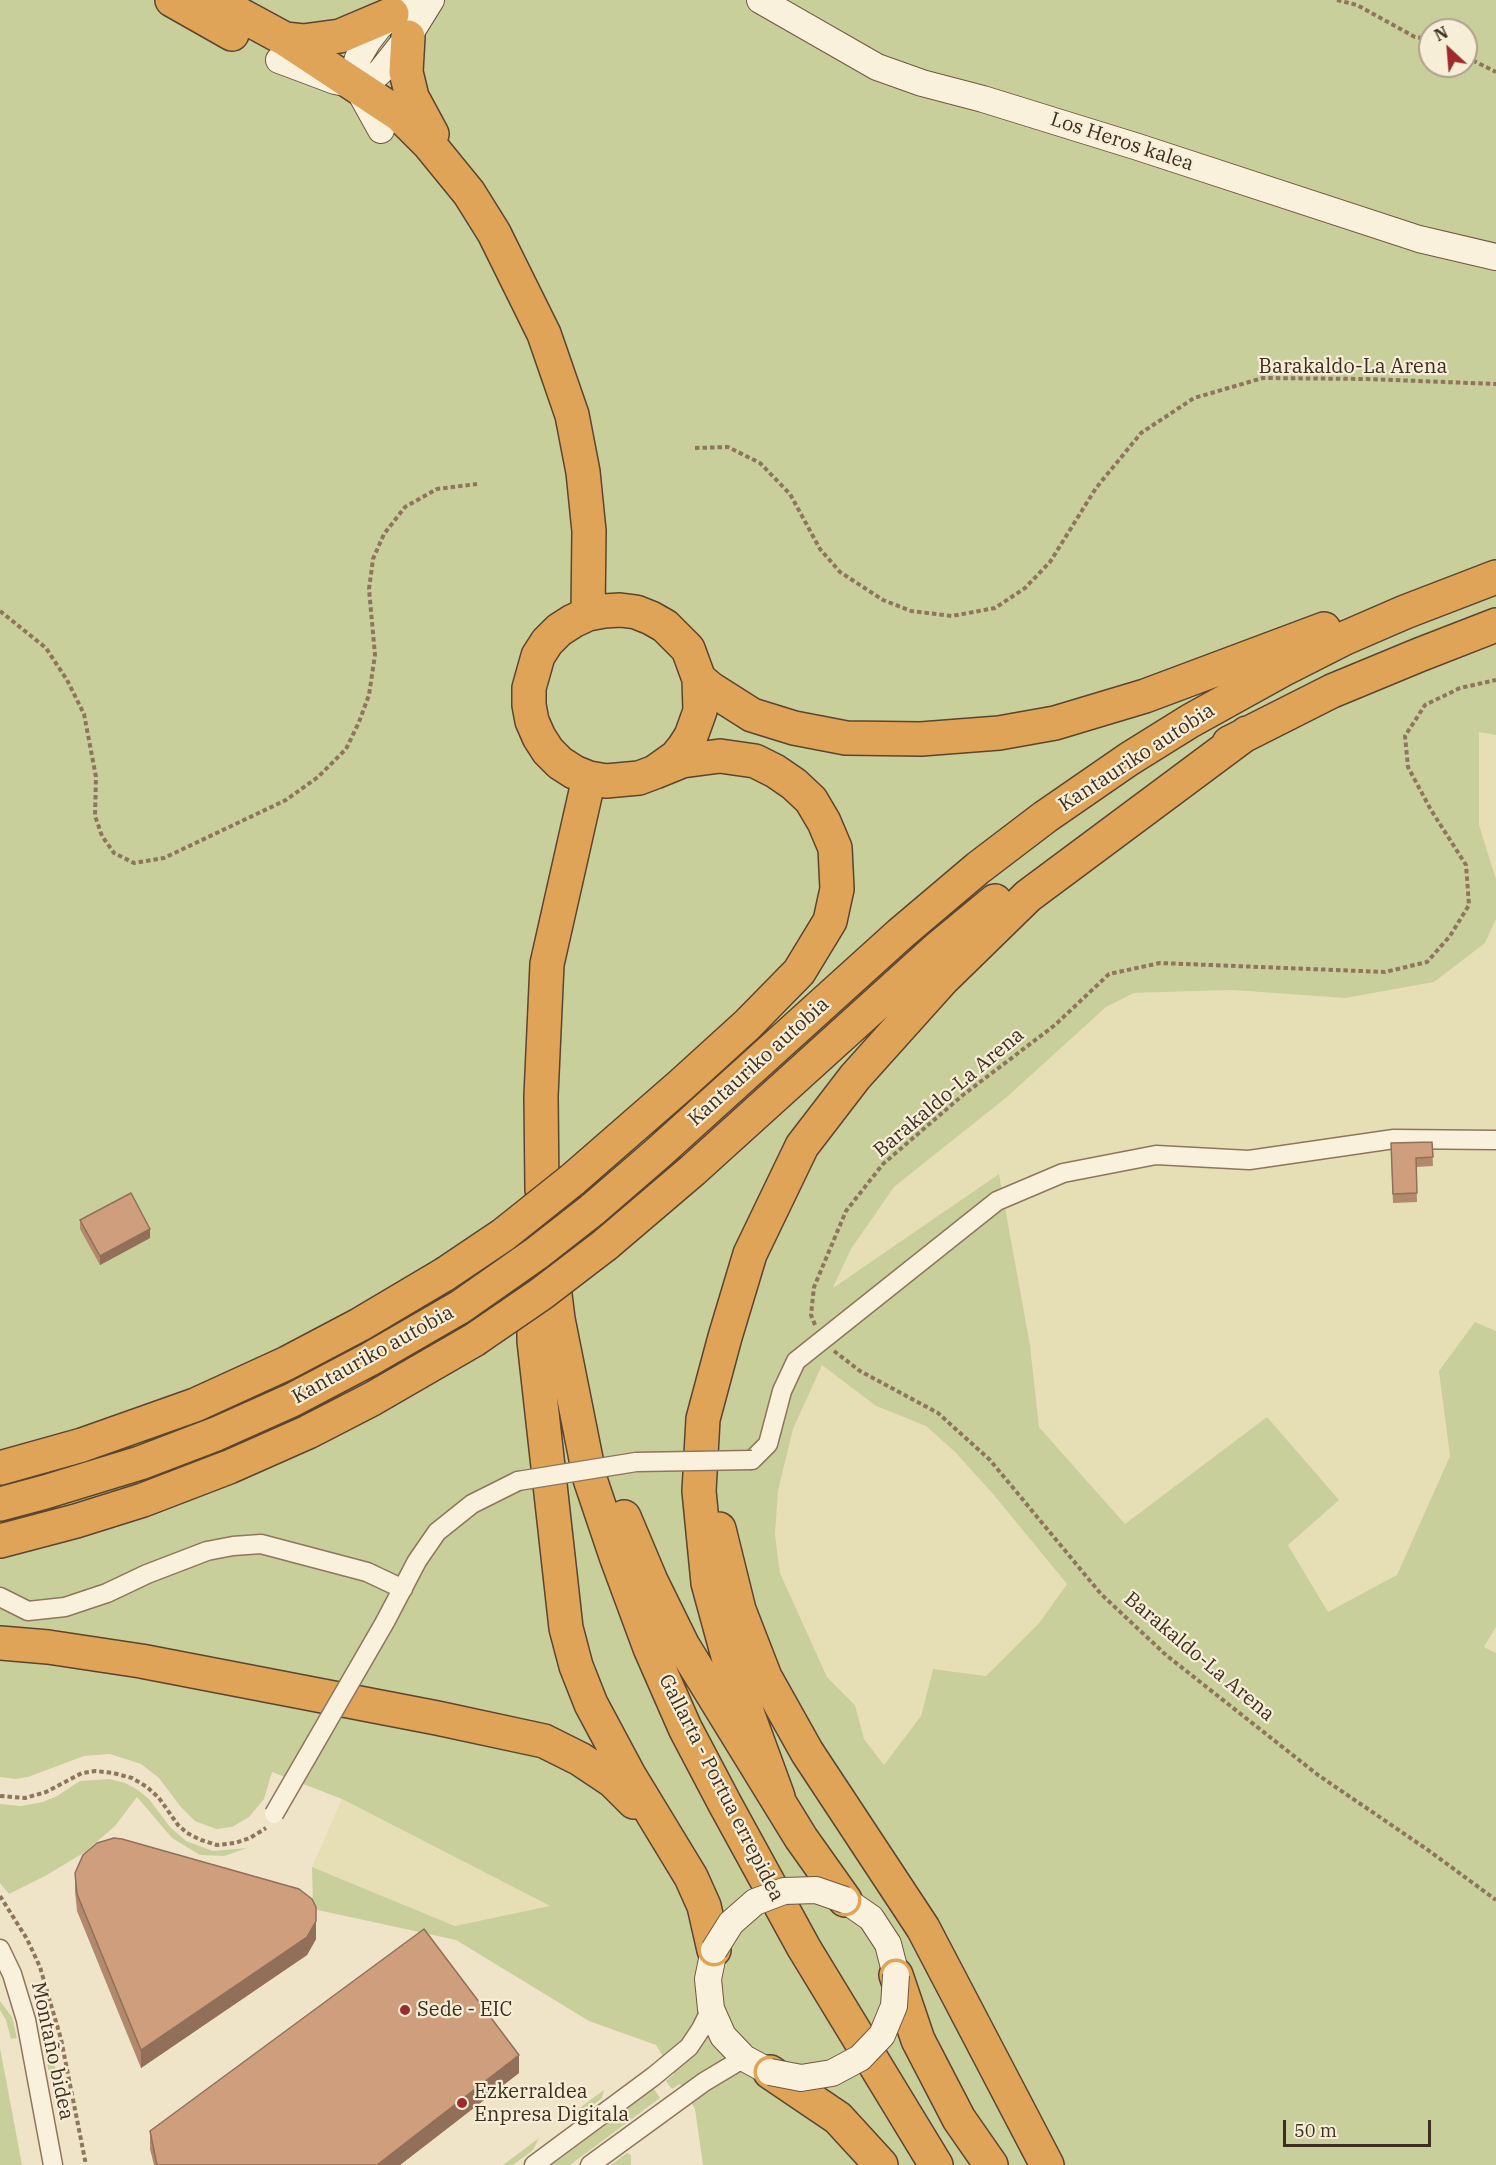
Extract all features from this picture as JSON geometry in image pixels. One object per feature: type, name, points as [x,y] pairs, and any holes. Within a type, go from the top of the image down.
[{"type":"highway","points":[[172,0],[356,85],[400,116],[429,144],[469,193],[494,233],[544,334],[572,415],[583,472],[589,531],[588,614]]},
{"type":"highway","points":[[213,0],[282,50],[336,96],[416,158],[445,187],[488,237],[515,275]]},
{"type":"highway","points":[[282,50],[303,41],[340,36],[403,17],[406,72],[412,97],[456,177]]},
{"type":"highway","points":[[699,679],[752,715],[794,728],[857,738],[921,739],[999,733],[1055,723],[1145,696],[1466,576],[1496,572]]},
{"type":"highway","name":"Kantauriko autobia","points":[[0,1504],[140,1463],[216,1434],[292,1400],[370,1359],[460,1307],[537,1253],[592,1210],[900,934],[978,868],[1045,817],[1129,759],[1190,721],[1282,670],[1395,616],[1496,578]]},
{"type":"highway","points":[[0,1468],[82,1445],[195,1405],[308,1352],[445,1274],[503,1234],[572,1180],[747,1025],[799,972],[830,921],[837,888],[835,848],[811,800],[775,771],[755,762],[720,756],[682,761],[655,772],[639,778],[606,782],[590,778],[560,763],[548,751],[532,722],[529,688],[538,656],[547,642],[573,621],[588,614],[620,610],[651,618],[665,626],[687,649],[699,679],[700,711],[691,735],[676,757],[655,772]]},
{"type":"highway","name":"Kantauriko autobia","points":[[0,1541],[143,1500],[229,1467],[308,1432],[361,1405],[474,1340],[541,1294],[605,1245],[693,1170],[937,949],[1011,887],[1113,813],[1166,778],[1247,733],[1332,691],[1496,625]]},
{"type":"highway","points":[[778,1797],[732,1671],[708,1583],[699,1491],[703,1419],[724,1336],[750,1254],[802,1146],[855,1077],[943,979],[1028,896],[1247,733]]},
{"type":"highway","name":"Gallarta - Portua errepidea","points":[[590,778],[547,964],[541,1085],[542,1189],[558,1319],[590,1479],[615,1556],[650,1648],[686,1728],[787,1917],[936,2165]]},
{"type":"highway","points":[[542,1189],[599,1436],[627,1526],[683,1646],[778,1797],[801,1838],[845,1900]]},
{"type":"highway","points":[[542,1189],[534,1274],[534,1341],[566,1628],[576,1666],[591,1704],[629,1775],[676,1851],[704,1906],[714,1950]]},
{"type":"highway","points":[[724,1336],[714,1423],[718,1522],[739,1610],[765,1677],[807,1752],[923,1928],[1047,2165]]},
{"type":"highway","points":[[0,1643],[48,1647],[141,1661],[544,1741],[580,1759],[613,1781],[641,1809],[676,1851]]},
{"type":"highway","points":[[896,1975],[918,2040],[959,2118],[991,2165]]},
{"type":"highway","points":[[757,2065],[838,2118],[881,2165]]},
{"type":"street","points":[[381,130],[356,85],[370,81],[381,71],[403,17],[431,0]]},
{"type":"street","name":"Los Heros kalea","points":[[760,0],[877,67],[922,83],[983,99],[1138,147],[1419,239],[1496,257]]},
{"type":"street","points":[[274,1814],[385,1622],[417,1561],[437,1532],[472,1504],[518,1481],[636,1462],[752,1460],[768,1444],[782,1390],[796,1361],[997,1201],[1063,1173],[1156,1155],[1249,1160],[1394,1139],[1496,1140]]},
{"type":"street","points":[[0,1596],[28,1611],[66,1608],[207,1551],[261,1544],[367,1572],[403,1589]]},
{"type":"street","points":[[816,1890],[845,1900],[871,1918],[888,1944],[896,1975],[894,2006],[882,2035],[860,2058],[832,2073],[801,2078],[757,2065],[723,2036],[711,2008],[708,1979],[714,1950],[731,1923],[755,1902],[784,1891],[816,1890]]},
{"type":"street","name":"Montaño bidea","points":[[0,1949],[20,1996],[26,2020],[53,2165]]},
{"type":"street","points":[[0,1987],[20,1996]]},
{"type":"street","points":[[534,2165],[654,2076],[689,2047],[711,2008]]},
{"type":"street","points":[[590,2165],[704,2082],[757,2065]]},
{"type":"path","points":[[1337,0],[1357,5],[1418,37]]},
{"type":"path","points":[[1478,63],[1496,72]]},
{"type":"path","name":"Barakaldo-La Arena","points":[[694,448],[728,447],[760,463],[790,494],[820,549],[840,572],[883,600],[912,611],[952,616],[995,608],[1025,588],[1050,562],[1096,488],[1141,433],[1194,398],[1263,378],[1496,384]]},
{"type":"path","points":[[0,611],[46,648],[67,680],[84,714],[96,777],[95,816],[102,836],[114,853],[134,863],[164,858],[286,800],[318,777],[346,749],[369,695],[375,655],[369,589],[372,559],[384,534],[405,507],[437,489],[477,484]]},
{"type":"path","name":"Barakaldo-La Arena","points":[[1496,680],[1460,688],[1425,705],[1405,736],[1408,767],[1431,810],[1466,865],[1469,905],[1450,936],[1427,962],[1385,972],[1160,963],[1109,974],[1055,1025],[963,1095],[884,1164],[846,1212],[814,1287],[811,1315],[821,1341],[860,1371],[938,1413],[990,1460],[1101,1594],[1166,1655],[1318,1775],[1428,1850],[1496,1900]]},
{"type":"path","points":[[0,1796],[25,1798],[46,1792],[81,1773],[96,1771],[113,1773],[132,1778],[147,1787],[159,1798],[178,1825],[187,1833],[217,1845],[250,1838],[266,1828],[274,1814]]},
{"type":"path","points":[[0,1896],[27,1939],[40,1967],[62,2039],[86,2165]]},
{"type":"shaded area","points":[[1479,731],[1496,735],[1496,879],[1479,825]]},
{"type":"shaded area","points":[[1496,919],[1496,1331],[1475,1323],[1440,1371],[1450,1456],[1397,1576],[1328,1612],[1288,1545],[1267,1417],[1125,1525],[1039,1427],[1030,1345],[999,1174],[833,1289],[851,1249],[894,1187],[1007,1097],[1106,1007],[1134,993],[1233,990],[1485,943]]},
{"type":"shaded area","points":[[822,1364],[876,1406],[926,1426],[955,1452],[993,1494],[1067,1584],[1039,1623],[986,1676],[933,1669],[921,1716],[884,1766],[864,1739],[855,1705],[827,1677],[780,1573],[775,1535],[778,1491],[793,1429]]},
{"type":"shaded area","points":[[1496,1627],[1496,1653],[1484,1647]]},
{"type":"shaded area","points":[[342,1799],[551,1907],[455,1926],[312,1867]]},
{"type":"green space","points":[[0,0],[1496,0],[1496,735],[1479,732],[1479,825],[1496,879],[1496,919],[1485,943],[1434,982],[1345,998],[1233,990],[1134,993],[1106,1007],[1007,1097],[894,1187],[851,1249],[833,1288],[999,1174],[1030,1345],[1039,1427],[1125,1524],[1267,1417],[1339,1500],[1288,1545],[1328,1612],[1397,1575],[1450,1456],[1439,1371],[1475,1322],[1496,1331],[1496,1627],[1484,1647],[1496,1653],[1496,2165],[703,2165],[695,2109],[680,2084],[672,2089],[666,2081],[674,2074],[656,2045],[589,2021],[456,1940],[313,1909],[312,1867],[455,1926],[550,1906],[342,1799],[272,1772],[264,1799],[249,1817],[232,1827],[216,1829],[195,1821],[180,1806],[159,1778],[141,1764],[110,1754],[84,1756],[28,1777],[16,1779],[0,1777]],"holes":[[[822,1365],[876,1406],[926,1426],[955,1452],[993,1494],[1067,1584],[1039,1623],[986,1676],[933,1669],[921,1716],[884,1765],[864,1739],[855,1705],[827,1677],[780,1573],[775,1535],[778,1491],[793,1429]]]},
{"type":"green space","points":[[109,1779],[125,1783],[138,1790],[149,1799],[170,1827],[186,1841],[213,1851],[247,1848],[224,1856],[200,1855],[172,1838],[137,1797],[115,1826],[85,1852],[9,1894],[0,1883],[0,1804],[21,1806],[43,1802],[80,1781]]},
{"type":"green space","points":[[0,2001],[12,2017],[17,2038],[11,2039],[6,2020],[0,2010]]},
{"type":"green space","points":[[51,2047],[57,2076],[50,2077],[44,2049]]},
{"type":"green space","points":[[0,2049],[1,2053],[22,2165],[0,2165]]},
{"type":"green space","points":[[654,2089],[660,2098],[570,2165],[552,2165]]},
{"type":"green space","points":[[604,2090],[602,2098],[578,2117],[562,2121]]},
{"type":"green space","points":[[539,2138],[533,2150],[513,2165],[503,2165]]},
{"type":"green space","points":[[627,2153],[631,2155],[631,2165],[611,2165]]},
{"type":"building","points":[[1432,1142],[1433,1157],[1416,1158],[1417,1193],[1393,1194],[1391,1143]]},
{"type":"building","points":[[131,1193],[150,1229],[100,1256],[80,1220]]},
{"type":"building","points":[[114,1838],[299,1889],[312,1899],[316,1907],[316,1921],[307,1937],[141,2050],[77,1894],[75,1873],[83,1855],[97,1843]]},
{"type":"building","name":"Sede - EIC","points":[[424,1929],[519,2055],[377,2165],[157,2165],[150,2131]]},
{"type":"place","name":"Sede - EIC","points":[[405,2010]]},
{"type":"place","name":"Ezkerraldea Enpresa Digitala","points":[[462,2103]]}]
